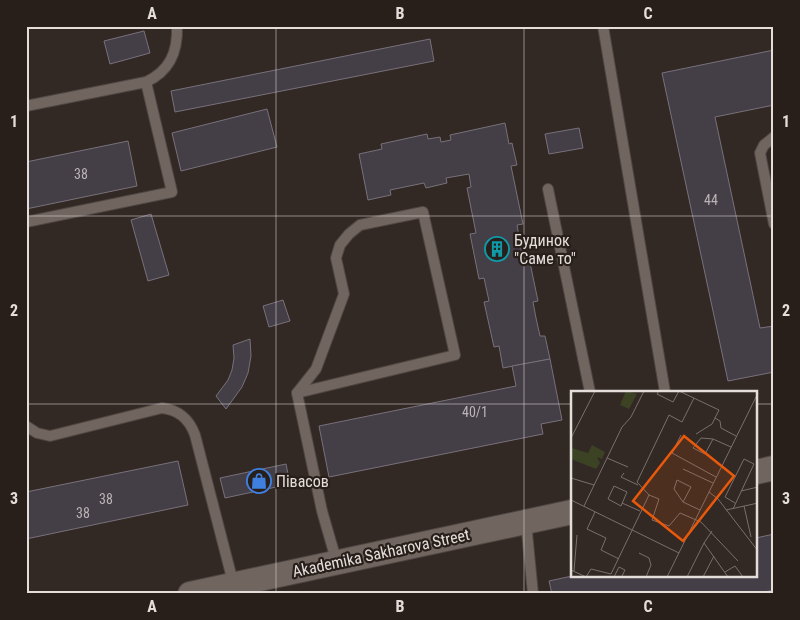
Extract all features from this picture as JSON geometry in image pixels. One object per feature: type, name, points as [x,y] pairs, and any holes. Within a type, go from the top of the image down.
[{"type":"street","points":[[758,472],[774,468]]},
{"type":"street","name":"Akademika Sakharova Street","points":[[190,594],[235,589],[336,563],[571,512]]},
{"type":"lane","points":[[26,106],[146,82],[160,74],[169,64],[177,38],[177,26]]},
{"type":"lane","points":[[602,26],[665,391]]},
{"type":"lane","points":[[26,222],[172,192],[146,82]]},
{"type":"lane","points":[[774,138],[764,144],[760,153],[774,224]]},
{"type":"lane","points":[[548,189],[590,391]]},
{"type":"lane","points":[[423,212],[455,355],[297,393],[316,369],[344,294],[336,258],[340,245],[360,225],[423,212]]},
{"type":"lane","points":[[297,393],[322,511],[336,563]]},
{"type":"lane","points":[[26,426],[37,433],[50,436],[162,408],[174,410],[185,417],[192,426],[195,435],[235,589]]},
{"type":"lane","points":[[525,521],[533,594]]},
{"type":"building","points":[[144,31],[150,53],[110,64],[104,41]]},
{"type":"building","points":[[430,39],[434,61],[175,112],[171,91]]},
{"type":"building","points":[[774,50],[774,105],[715,117],[760,328],[774,326],[774,372],[728,381],[662,73]]},
{"type":"building","points":[[267,109],[277,147],[181,171],[172,133]]},
{"type":"building","name":"Будинок \"Саме то\"","points":[[505,123],[509,144],[512,143],[517,165],[511,166],[523,224],[517,225],[523,259],[529,258],[538,301],[533,302],[536,318],[540,336],[545,336],[550,359],[503,368],[499,346],[494,347],[484,302],[489,301],[484,278],[479,279],[470,234],[476,233],[467,188],[471,187],[469,174],[446,178],[447,183],[426,188],[424,183],[390,190],[391,195],[368,200],[359,154],[382,149],[381,144],[427,134],[428,139],[440,137],[441,142],[451,140],[450,135]]},
{"type":"building","points":[[579,128],[583,148],[549,154],[545,134]]},
{"type":"building","points":[[128,141],[137,186],[26,209],[26,162]]},
{"type":"building","points":[[151,214],[169,275],[148,281],[131,220]]},
{"type":"building","points":[[283,300],[290,321],[269,327],[263,306]]},
{"type":"building","points":[[250,339],[251,356],[248,373],[242,387],[226,409],[216,396],[228,380],[232,370],[234,358],[233,345]]},
{"type":"building","points":[[550,359],[562,420],[541,424],[543,434],[329,477],[319,426],[516,386],[512,366]]},
{"type":"building","points":[[178,461],[188,505],[26,539],[26,492]]},
{"type":"building","points":[[286,464],[290,484],[225,498],[220,478]]},
{"type":"building","points":[[774,534],[774,590],[754,594],[552,594],[549,581],[571,576],[571,578],[758,578],[758,538]]},
{"type":"place","name":"Будинок \"Саме то\"","points":[[497,249]]},
{"type":"place","name":"Півасов","points":[[259,481]]}]
